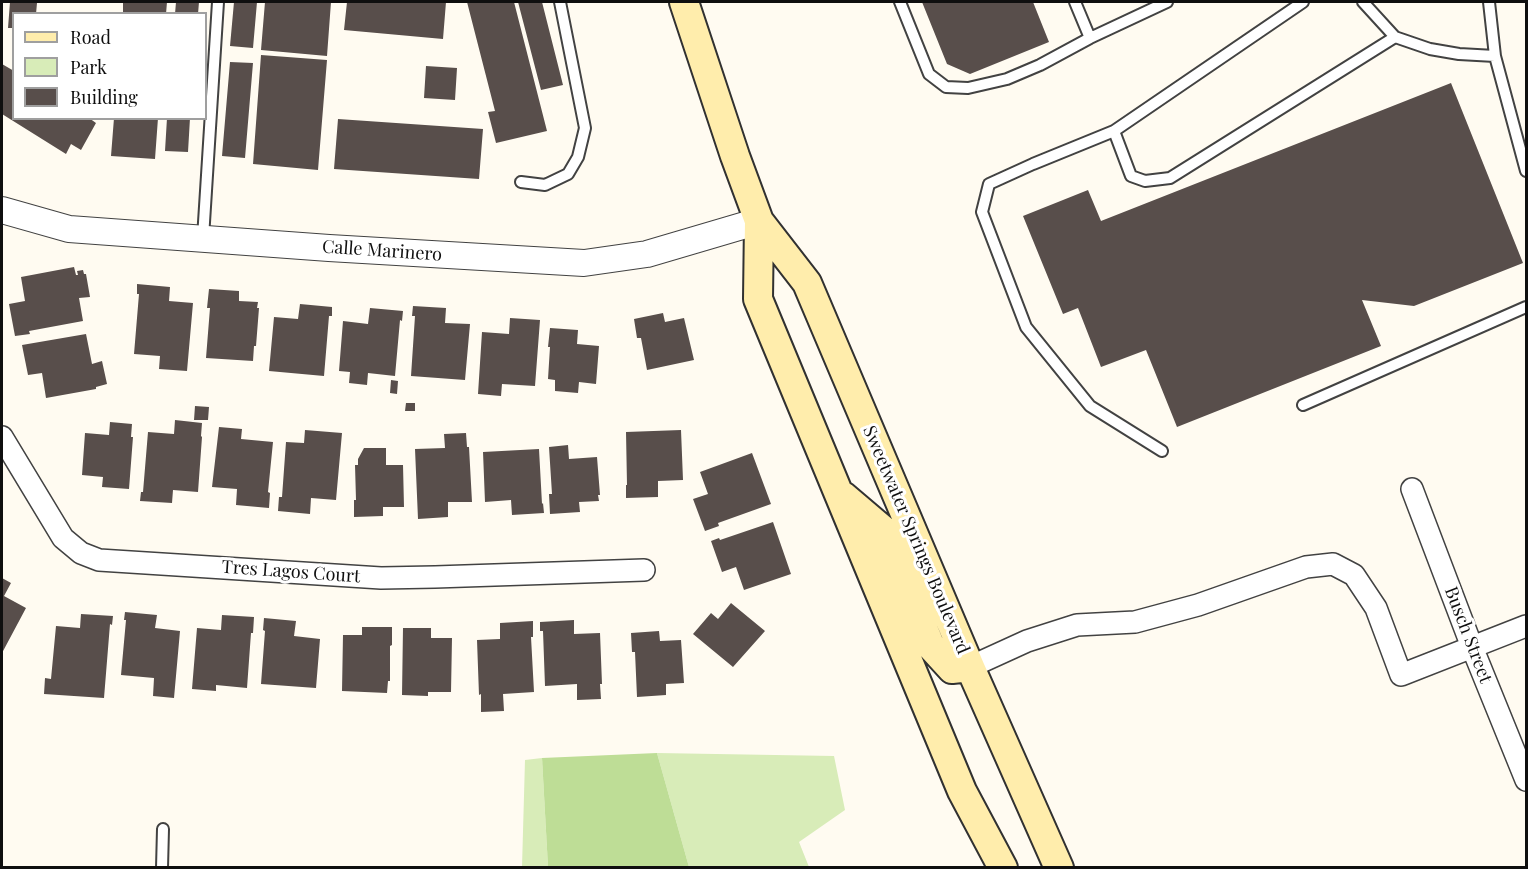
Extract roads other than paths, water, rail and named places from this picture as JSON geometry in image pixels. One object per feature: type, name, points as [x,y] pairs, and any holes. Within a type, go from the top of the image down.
[{"type":"main road","name":"Sweetwater Springs Boulevard","points":[[684,2],[735,156],[759,220],[807,283],[970,667],[1059,867]]},
{"type":"main road","name":"Sweetwater Springs Boulevard","points":[[759,220],[758,299],[962,791],[1003,867]]},
{"type":"main road","points":[[839,493],[883,530],[930,645],[952,669],[970,667]]},
{"type":"street","name":"Calle Marinero","points":[[2,210],[69,229],[584,263],[647,254],[759,220]]},
{"type":"street","name":"Tres Lagos Court","points":[[2,437],[63,538],[81,553],[99,560],[381,578],[644,570]]},
{"type":"street","name":"Busch Street","points":[[1412,489],[1472,647],[1527,780]]},
{"type":"street","points":[[970,667],[1027,641],[1077,625],[1135,622],[1198,605],[1306,567],[1333,564],[1354,575],[1376,608],[1401,675],[1527,626]]},
{"type":"lane","points":[[203,238],[218,2]]},
{"type":"lane","points":[[521,182],[545,185],[568,174],[578,157],[585,128],[560,2]]},
{"type":"lane","points":[[900,2],[929,74],[946,87],[968,88],[1007,79],[1040,65],[1090,38],[1167,2]]},
{"type":"lane","points":[[1075,2],[1090,38]]},
{"type":"lane","points":[[1162,452],[1090,406],[1026,327],[982,212],[989,184],[1114,131],[1303,2]]},
{"type":"lane","points":[[1363,2],[1395,37],[1430,49],[1459,54],[1495,56]]},
{"type":"lane","points":[[1489,2],[1495,56],[1527,171]]},
{"type":"lane","points":[[1114,131],[1131,176],[1145,181],[1170,178],[1395,37]]},
{"type":"lane","points":[[1303,405],[1527,307]]},
{"type":"lane","points":[[162,867],[164,829]]}]
